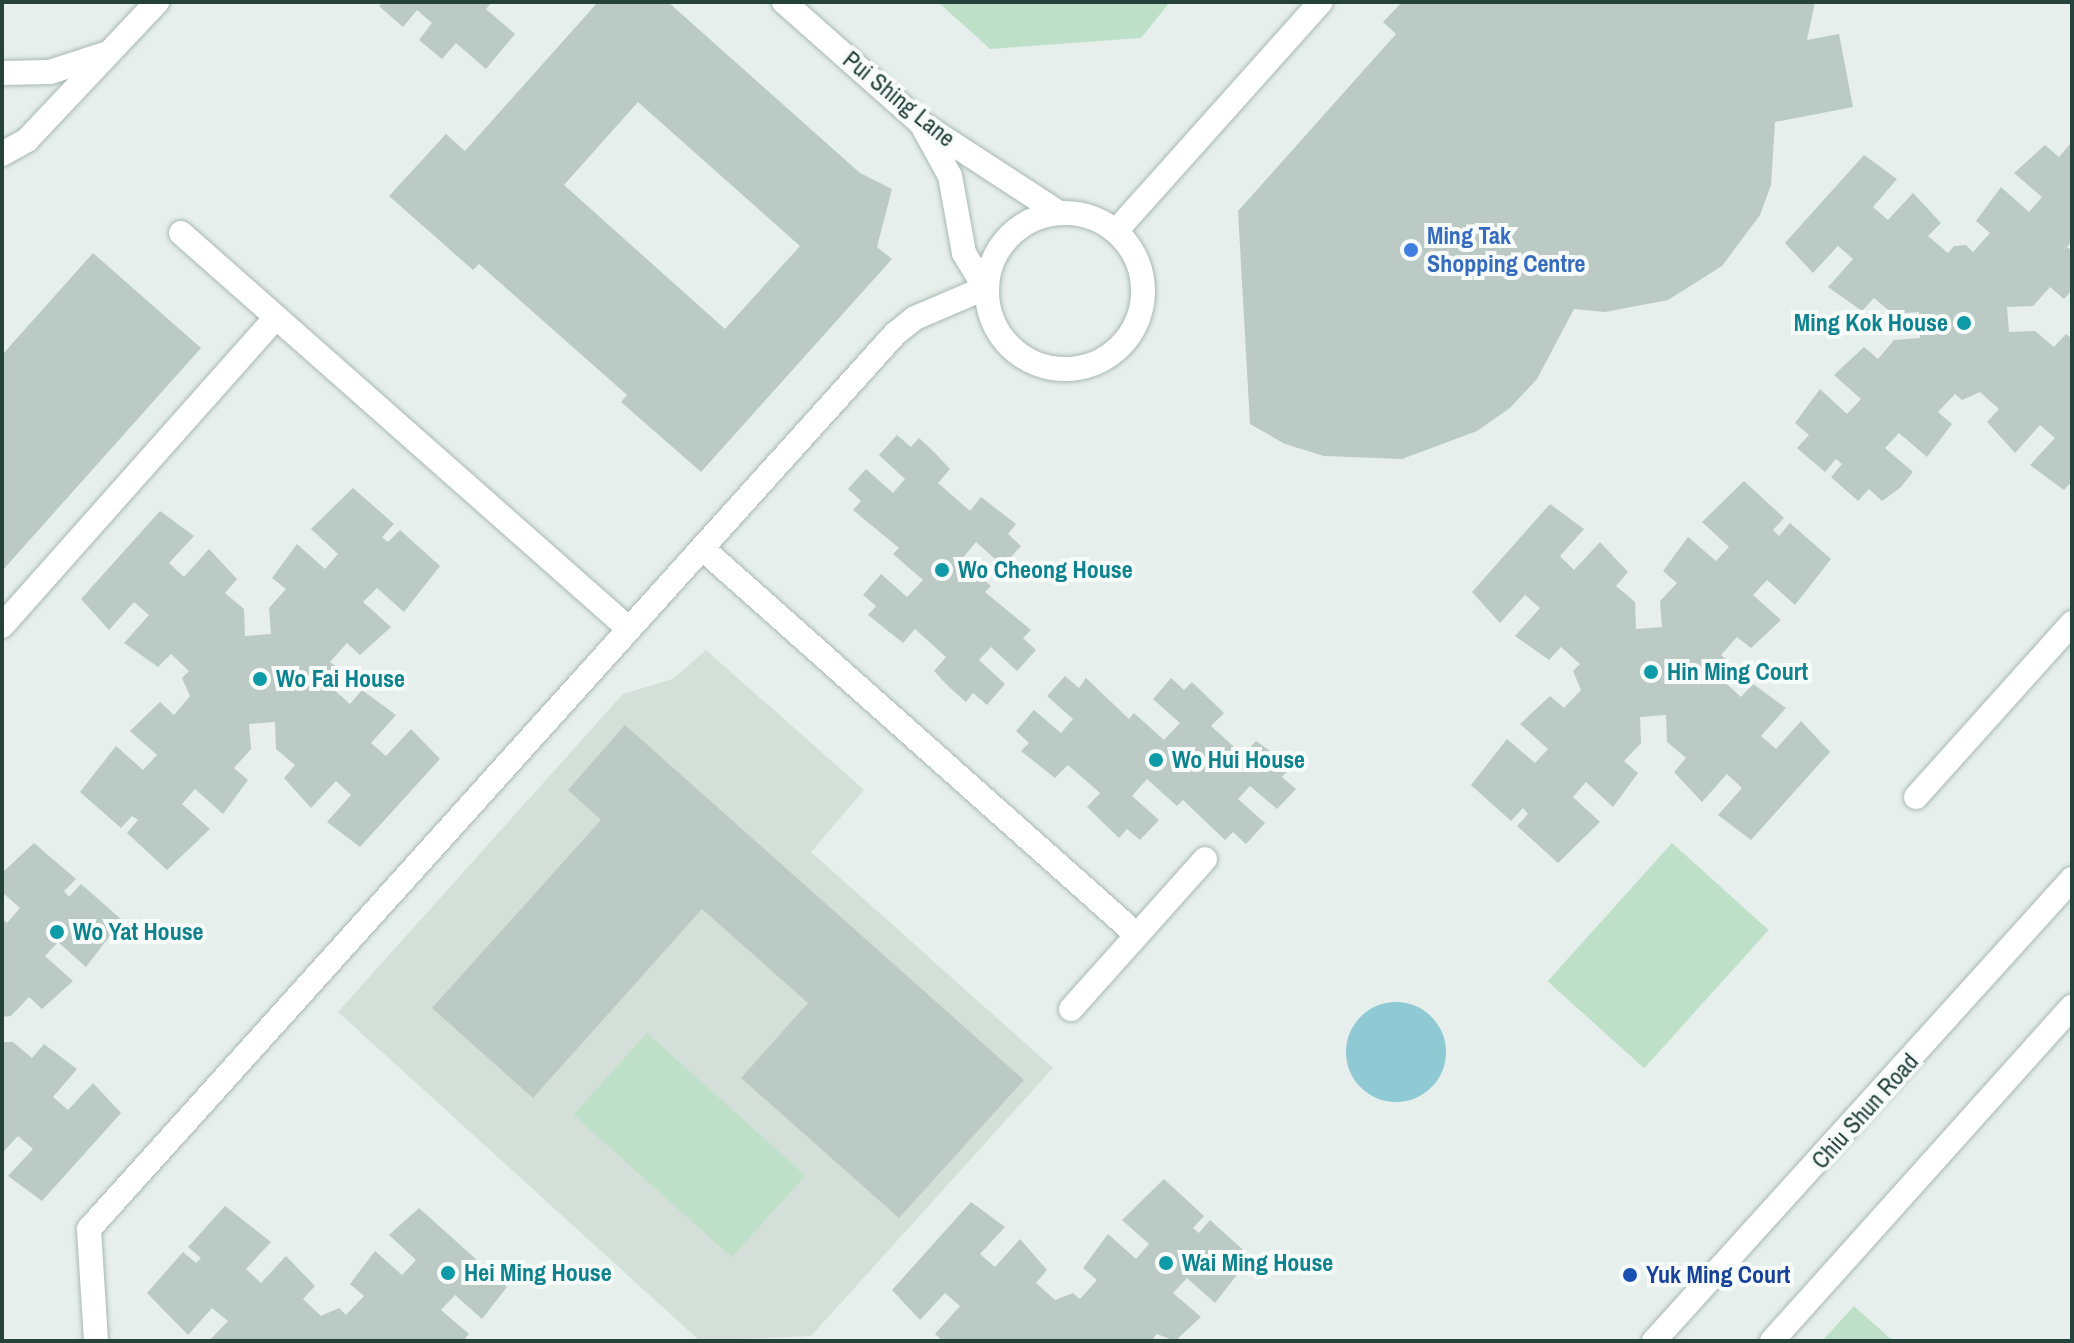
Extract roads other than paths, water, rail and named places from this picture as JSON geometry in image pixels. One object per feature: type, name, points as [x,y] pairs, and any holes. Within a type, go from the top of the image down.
[{"type":"street","points":[[2,154],[27,140],[118,48],[157,2]]},
{"type":"street","name":"Pui Shing Lane","points":[[784,2],[921,123],[1059,213],[1079,214],[1116,231]]},
{"type":"street","points":[[921,123],[950,176],[964,253],[985,288],[989,314],[1001,338],[1020,356],[1044,367],[1071,370],[1096,364],[1118,349],[1143,303],[1142,276],[1133,252],[1116,231],[1321,2]]},
{"type":"street","points":[[2,73],[50,72],[118,48]]},
{"type":"street","points":[[96,1341],[89,1229],[895,334],[915,318],[985,288],[995,255],[1016,229],[1059,213]]},
{"type":"street","points":[[181,233],[629,629]]},
{"type":"street","points":[[2,626],[275,319]]},
{"type":"street","points":[[702,548],[1137,935]]},
{"type":"street","points":[[1916,797],[2072,623]]},
{"type":"street","points":[[1071,1009],[1205,859]]},
{"type":"street","name":"Chiu Shun Road","points":[[1654,1341],[2072,879]]},
{"type":"street","points":[[1772,1341],[2072,1007]]},
{"type":"water","points":[[1396,1002],[1424,1010],[1438,1024],[1446,1052],[1438,1080],[1424,1094],[1396,1102],[1368,1094],[1354,1080],[1346,1052],[1354,1024],[1368,1010]]},
{"type":"place","name":"Ming Tak Shopping Centre","points":[[1411,250]]},
{"type":"place","name":"Ming Kok House","points":[[1964,323]]},
{"type":"place","name":"Wo Cheong House","points":[[942,570]]},
{"type":"place","name":"Hin Ming Court","points":[[1651,672]]},
{"type":"place","name":"Wo Fai House","points":[[260,679]]},
{"type":"place","name":"Wo Hui House","points":[[1156,760]]},
{"type":"place","name":"Wo Yat House","points":[[57,932]]},
{"type":"place","name":"Wai Ming House","points":[[1166,1263]]},
{"type":"place","name":"Hei Ming House","points":[[448,1273]]},
{"type":"place","name":"Yuk Ming Court","points":[[1630,1275]]}]
